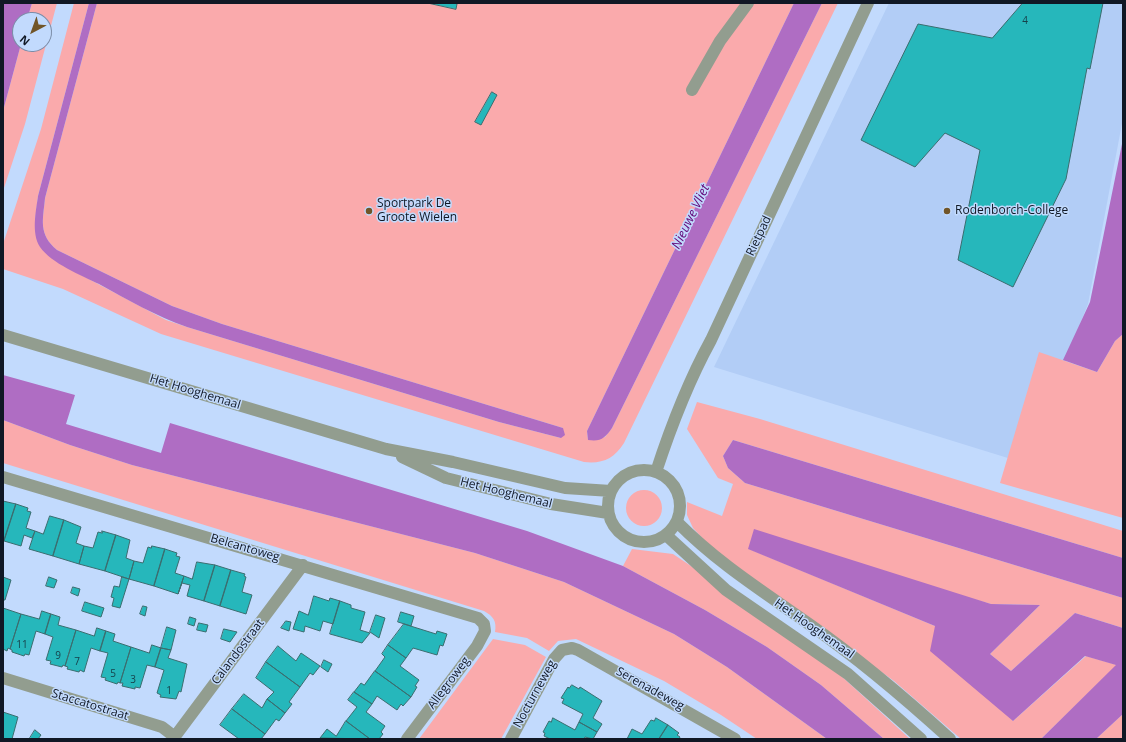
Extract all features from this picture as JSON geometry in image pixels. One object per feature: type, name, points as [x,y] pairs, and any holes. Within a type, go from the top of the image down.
[{"type":"street","points":[[692,90],[720,41],[748,3]]},
{"type":"street","name":"Rietpad","points":[[656,472],[672,424],[693,372],[711,340],[868,3]]},
{"type":"street","name":"Het Hooghemaal","points":[[3,335],[386,449],[453,462],[565,488],[611,491]]},
{"type":"street","name":"Het Hooghemaal","points":[[386,449],[446,478],[551,504],[608,513]]},
{"type":"street","points":[[642,470],[656,472],[671,481],[676,488],[680,505],[677,522],[666,535],[651,542],[635,542],[620,534],[610,521],[608,513],[608,498],[615,483],[629,472],[642,470]]},
{"type":"street","name":"Belcantoweg","points":[[3,477],[465,613],[478,618],[484,624]]},
{"type":"street","name":"Het Hooghemaal","points":[[677,522],[700,546],[728,568],[856,659],[908,700],[950,739]]},
{"type":"street","name":"Het Hooghemaal","points":[[666,535],[726,590],[848,674],[922,739]]},
{"type":"street","name":"Calandostraat","points":[[174,738],[302,565]]},
{"type":"street","name":"Allegroweg","points":[[407,739],[477,646],[485,631],[484,624]]},
{"type":"street","name":"Serenadeweg","points":[[562,650],[572,648],[578,650],[735,739]]},
{"type":"street","name":"Nocturneweg","points":[[511,739],[554,659],[562,650]]},
{"type":"street","name":"Staccatostraat","points":[[3,678],[162,727],[174,738]]},
{"type":"shaded area","points":[[32,3],[57,3],[52,22],[52,12],[29,12]]},
{"type":"shaded area","name":"Sportpark De Groote Wielen","points":[[74,3],[89,3],[38,196],[35,221],[36,235],[70,269],[166,320],[499,422],[561,438],[563,428],[222,324],[172,306],[57,250],[51,244],[44,232],[43,220],[45,198],[97,3],[794,3],[587,431],[588,440],[605,437],[612,428],[822,3],[838,3],[624,443],[612,457],[602,461],[584,462],[161,334],[63,289],[3,269],[3,244],[41,129]]},
{"type":"shaded area","name":"Rodenborch-College","points":[[889,3],[1123,3],[1123,118],[1088,304],[1024,463],[714,367]]},
{"type":"shaded area","points":[[19,52],[44,52],[25,124],[3,191],[3,111]]},
{"type":"shaded area","points":[[1123,334],[1123,518],[1000,483],[1039,352],[1097,372],[1115,341]]},
{"type":"shaded area","points":[[697,402],[760,419],[1123,531],[1123,558],[733,440],[723,456],[728,468],[745,483],[1123,598],[1123,628],[1075,613],[1011,671],[990,654],[1040,605],[991,604],[752,538],[749,549],[935,626],[1013,721],[1086,656],[1117,665],[1041,739],[961,739],[894,681],[736,567],[706,542],[693,528],[687,515],[687,502],[722,516],[733,484],[718,478],[687,429]]},
{"type":"shaded area","points":[[3,420],[70,445],[132,465],[475,553],[564,582],[674,634],[727,667],[827,739],[757,739],[721,715],[664,681],[576,639],[558,641],[549,651],[527,638],[495,632],[494,619],[484,611],[3,463]]},
{"type":"shaded area","points":[[644,490],[654,493],[659,498],[662,508],[659,518],[654,523],[644,526],[634,523],[629,518],[626,508],[629,498],[634,493]]},
{"type":"shaded area","points":[[632,549],[673,554],[700,572],[838,673],[910,739],[884,739],[821,685],[767,647],[705,610],[623,566]]},
{"type":"shaded area","points":[[493,639],[525,645],[546,657],[501,739],[419,739]]},
{"type":"shaded area","points":[[1123,714],[1123,739],[1096,739]]},
{"type":"water","points":[[3,3],[32,3],[29,12],[12,12],[12,52],[19,52],[3,111]]},
{"type":"water","points":[[89,3],[97,3],[45,198],[43,220],[44,232],[51,244],[57,250],[172,306],[222,324],[563,428],[565,435],[561,438],[499,422],[187,327],[131,302],[59,264],[45,253],[37,241],[35,229],[35,215],[38,196]]},
{"type":"water","name":"Nieuwe Vliet","points":[[794,3],[822,3],[612,428],[599,440],[588,440],[587,431]]},
{"type":"water","points":[[1123,139],[1123,334],[1115,341],[1097,372],[1063,360],[1090,302]]},
{"type":"water","points":[[3,375],[75,395],[66,424],[161,453],[170,423],[527,531],[623,566],[705,610],[767,647],[821,685],[884,739],[827,739],[727,667],[674,634],[564,582],[475,553],[132,465],[70,445],[3,420]]},
{"type":"water","points":[[733,440],[1123,558],[1123,598],[745,483],[728,468],[723,456]]},
{"type":"water","points":[[754,529],[991,604],[1040,605],[990,654],[1011,671],[1075,613],[1123,628],[1123,714],[1096,739],[1041,739],[1116,665],[1085,656],[1013,721],[930,651],[935,626],[748,549]]},
{"type":"building","points":[[428,3],[454,3],[457,4],[456,9]]},
{"type":"building","points":[[1023,3],[1103,3],[1090,69],[1087,68],[1066,179],[1013,287],[958,260],[980,150],[945,133],[915,167],[861,140],[918,24],[992,38]]},
{"type":"building","points":[[492,92],[497,95],[481,125],[475,122]]},
{"type":"building","points":[[3,501],[16,504],[4,541],[3,541]]},
{"type":"building","points":[[16,504],[28,508],[27,511],[31,512],[26,528],[35,531],[32,538],[24,535],[21,546],[4,541]]},
{"type":"building","points":[[50,516],[64,520],[53,556],[29,549],[35,531],[43,534]]},
{"type":"building","points":[[64,520],[81,527],[76,543],[84,546],[79,564],[53,556]]},
{"type":"building","points":[[102,531],[116,535],[105,571],[79,564],[84,546],[93,548],[98,532],[102,533]]},
{"type":"building","points":[[116,535],[130,540],[126,558],[134,561],[129,579],[105,571]]},
{"type":"building","points":[[152,546],[165,549],[154,586],[129,579],[134,561],[143,563],[148,547],[151,548]]},
{"type":"building","points":[[165,549],[177,553],[176,556],[180,557],[175,573],[184,576],[178,594],[154,586]]},
{"type":"building","points":[[197,562],[215,565],[204,601],[187,596],[190,585],[182,583],[178,594],[184,576],[192,579]]},
{"type":"building","points":[[215,565],[231,570],[220,606],[204,601]]},
{"type":"building","points":[[231,570],[245,574],[244,576],[246,577],[242,592],[252,595],[246,614],[220,606]]},
{"type":"building","points":[[3,577],[11,580],[5,600],[3,600]]},
{"type":"building","points":[[49,577],[57,580],[54,588],[46,586]]},
{"type":"building","points":[[122,577],[129,579],[120,608],[112,606],[114,598],[111,597],[114,586],[119,587]]},
{"type":"building","points":[[73,587],[80,589],[78,596],[71,593]]},
{"type":"building","points":[[314,596],[329,601],[330,598],[340,601],[333,624],[323,621],[320,631],[305,626],[304,632],[293,629],[299,611],[308,615]]},
{"type":"building","points":[[340,601],[351,605],[351,608],[365,612],[360,630],[370,633],[362,643],[330,634]]},
{"type":"building","points":[[85,602],[104,608],[101,617],[82,611]]},
{"type":"building","points":[[143,606],[147,607],[145,616],[140,614]]},
{"type":"building","points":[[3,608],[21,614],[10,649],[8,648],[7,651],[3,649]]},
{"type":"building","points":[[42,611],[51,614],[45,634],[36,631],[29,655],[25,654],[24,656],[12,652],[10,649],[21,614],[39,619]]},
{"type":"building","points":[[401,612],[414,616],[411,626],[398,622]]},
{"type":"building","points":[[51,614],[60,617],[58,625],[76,630],[65,666],[63,665],[62,667],[50,664],[51,661],[46,660],[53,637],[45,634]]},
{"type":"building","points":[[376,615],[385,618],[379,638],[370,632]]},
{"type":"building","points":[[190,617],[196,619],[194,626],[188,624]]},
{"type":"building","points":[[286,621],[291,622],[289,631],[281,628]]},
{"type":"building","points":[[199,623],[208,625],[206,632],[197,630]]},
{"type":"building","points":[[404,624],[436,634],[437,631],[447,634],[443,646],[440,645],[437,655],[413,648],[406,658],[388,645]]},
{"type":"building","points":[[167,627],[176,630],[171,650],[161,648]]},
{"type":"building","points":[[97,628],[106,631],[100,651],[91,648],[84,672],[80,670],[79,672],[67,669],[68,667],[65,666],[76,630],[94,636]]},
{"type":"building","points":[[224,629],[237,632],[230,642],[221,639]]},
{"type":"building","points":[[106,631],[115,634],[113,641],[131,647],[120,683],[118,682],[117,684],[101,677],[108,653],[100,651]]},
{"type":"building","points":[[152,645],[161,648],[155,667],[147,665],[140,688],[135,687],[135,689],[122,686],[123,683],[120,683],[131,647],[149,653]]},
{"type":"building","points":[[388,645],[406,658],[400,666],[419,680],[411,697],[375,671],[385,657],[382,654]]},
{"type":"building","points":[[278,646],[296,661],[301,653],[320,666],[313,675],[310,673],[300,687],[266,662]]},
{"type":"building","points":[[161,648],[171,650],[168,658],[187,664],[181,692],[179,691],[176,699],[160,697],[161,695],[157,693],[164,670],[155,667]]},
{"type":"building","points":[[324,660],[332,664],[328,672],[321,667]]},
{"type":"building","points":[[266,662],[300,687],[289,702],[292,704],[285,713],[267,699],[274,692],[256,678]]},
{"type":"building","points":[[375,671],[411,697],[403,706],[401,704],[397,710],[377,696],[372,704],[354,692],[361,683],[364,685]]},
{"type":"building","points":[[572,685],[579,689],[580,687],[602,701],[593,718],[602,724],[597,732],[579,722],[583,714],[562,703],[564,699],[561,698],[568,687],[569,688]]},
{"type":"building","points":[[354,692],[372,704],[366,712],[385,726],[381,732],[383,734],[379,739],[370,739],[346,721],[357,707],[348,700]]},
{"type":"building","points":[[244,694],[262,708],[267,699],[285,713],[279,721],[276,719],[265,734],[232,709]]},
{"type":"building","points":[[232,709],[265,734],[261,739],[239,739],[220,725]]},
{"type":"building","points":[[3,712],[18,717],[12,739],[3,739]]},
{"type":"building","points":[[553,718],[575,730],[579,722],[597,732],[593,739],[585,737],[584,739],[550,739],[544,736],[545,733],[543,732],[549,721],[551,722]]},
{"type":"building","points":[[656,718],[668,725],[659,739],[627,739],[632,729],[642,734],[651,720],[654,721]]},
{"type":"building","points":[[346,721],[370,739],[320,738],[327,729],[336,736]]},
{"type":"building","points":[[668,725],[679,733],[677,735],[680,737],[679,739],[659,739]]},
{"type":"building","points":[[35,730],[41,735],[38,739],[31,739],[30,738]]},
{"type":"place","name":"Sportpark De Groote Wielen","points":[[369,211]]},
{"type":"place","name":"Rodenborch-College","points":[[947,211]]}]
